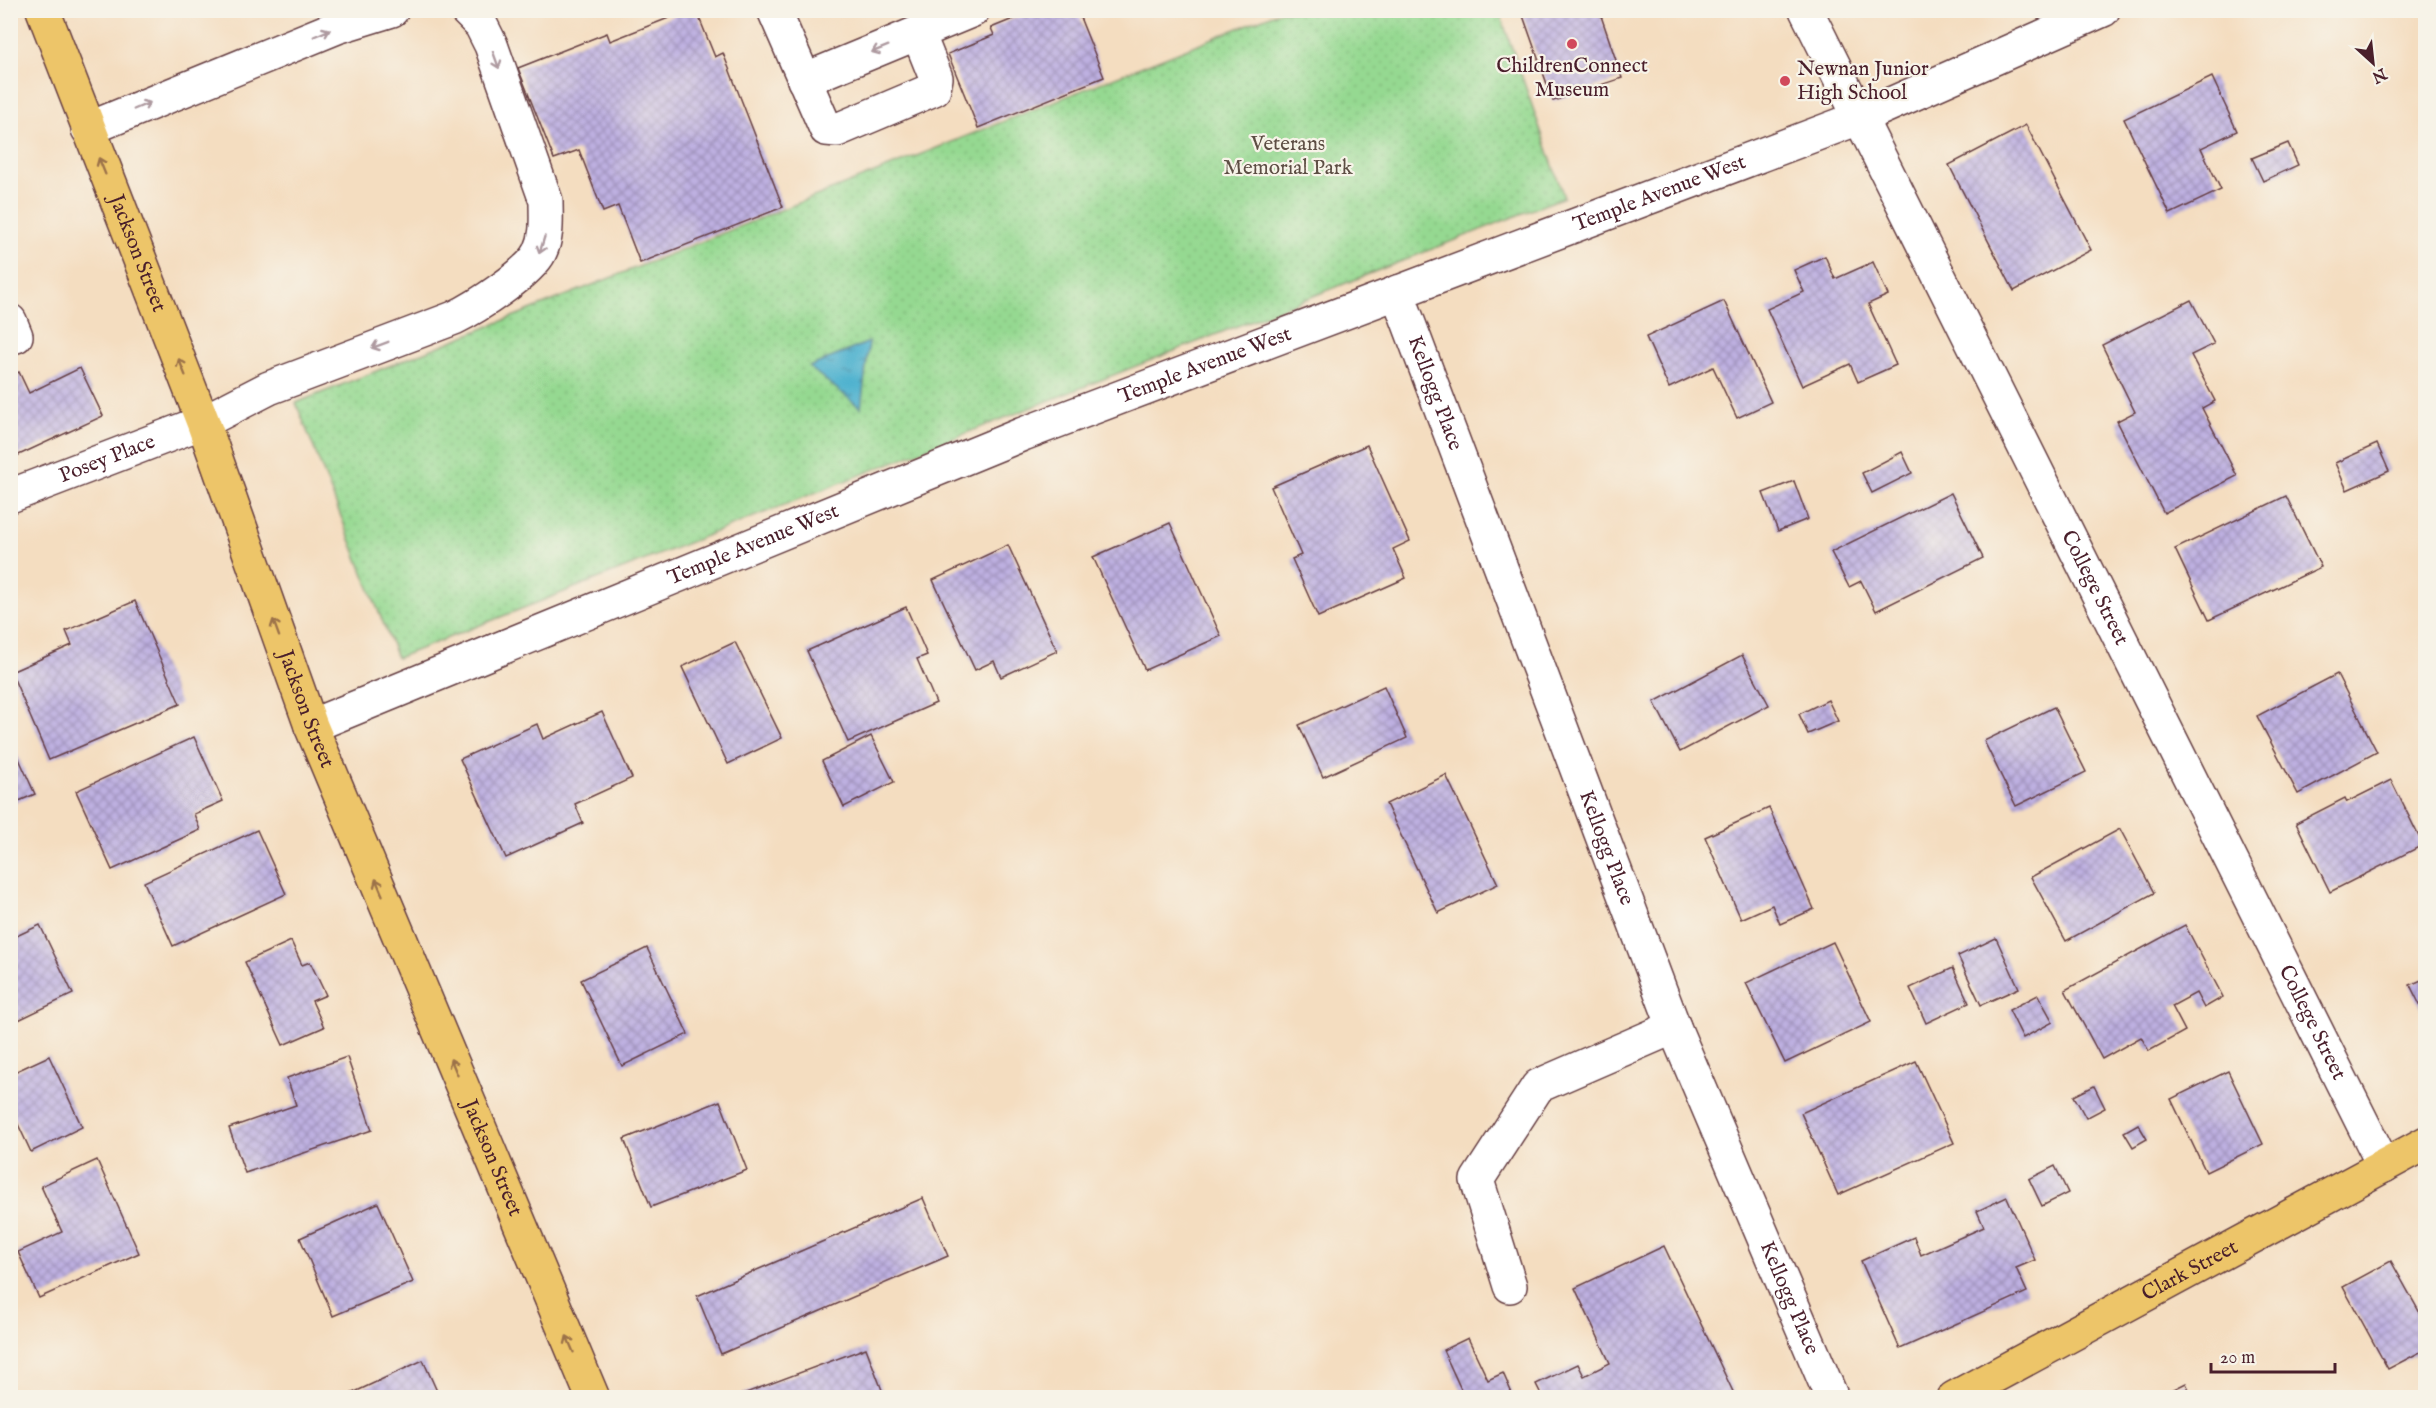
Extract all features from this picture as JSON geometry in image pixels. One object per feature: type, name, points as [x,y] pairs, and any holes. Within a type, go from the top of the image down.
[{"type":"main road","name":"Jackson Street","points":[[43,10],[203,422],[311,726],[593,1398]]},
{"type":"main road","name":"Clark Street","points":[[1954,1398],[1989,1389],[2426,1143]]},
{"type":"street","points":[[88,129],[337,27],[392,10]]},
{"type":"street","name":"Posey Place","points":[[10,496],[203,422],[269,388],[454,318],[500,290],[539,255],[547,226],[546,201],[490,45],[481,25],[466,10]]},
{"type":"street","points":[[774,10],[826,129],[837,130],[934,89],[936,78],[918,33]]},
{"type":"street","points":[[804,80],[973,10]]},
{"type":"street","name":"College Street","points":[[1806,10],[2384,1166]]},
{"type":"street","name":"Temple Avenue West","points":[[311,726],[1012,439],[1859,118],[2103,10]]},
{"type":"street","name":"Kellogg Place","points":[[1397,292],[1674,1027],[1832,1398]]},
{"type":"street","points":[[1510,1286],[1477,1179],[1538,1086],[1674,1027]]},
{"type":"green space","name":"Veterans Memorial Park","points":[[1281,11],[1499,11],[1564,197],[397,658],[296,403]]},
{"type":"water","points":[[869,342],[861,408],[809,367]]},
{"type":"building","points":[[689,10],[696,10],[715,57],[723,53],[783,207],[640,263],[618,206],[603,212],[579,150],[554,159],[518,68],[607,33],[610,41]]},
{"type":"building","points":[[1035,10],[1077,10],[1104,77],[978,128],[948,54],[994,35],[991,28]]},
{"type":"building","name":"ChildrenConnect Museum","points":[[1521,10],[1599,10],[1622,78],[1553,101]]},
{"type":"building","points":[[2212,77],[2237,131],[2201,148],[2221,190],[2170,214],[2124,119]]},
{"type":"building","points":[[2026,125],[2091,250],[2014,291],[1949,165]]},
{"type":"building","points":[[2288,143],[2298,165],[2263,181],[2252,158]]},
{"type":"building","points":[[1825,256],[1835,279],[1873,262],[1888,295],[1868,304],[1896,365],[1858,382],[1850,364],[1802,386],[1767,309],[1804,292],[1794,270]]},
{"type":"building","points":[[2191,300],[2214,344],[2191,355],[2215,401],[2202,408],[2237,476],[2164,513],[2117,421],[2135,412],[2102,345]]},
{"type":"building","points":[[1724,301],[1771,402],[1737,418],[1713,367],[1669,388],[1646,337]]},
{"type":"building","points":[[80,368],[103,416],[10,459],[10,376],[19,372],[29,393]]},
{"type":"building","points":[[2377,444],[2389,471],[2347,490],[2335,463]]},
{"type":"building","points":[[1367,445],[1410,541],[1393,549],[1406,578],[1318,617],[1292,559],[1301,555],[1271,487]]},
{"type":"building","points":[[1902,452],[1912,473],[1872,493],[1862,473]]},
{"type":"building","points":[[1794,481],[1808,519],[1778,531],[1763,493]]},
{"type":"building","points":[[1951,493],[1983,558],[1876,611],[1861,581],[1849,587],[1831,552]]},
{"type":"building","points":[[2286,496],[2321,567],[2209,620],[2175,549]]},
{"type":"building","points":[[1170,523],[1221,636],[1145,670],[1093,557]]},
{"type":"building","points":[[1008,545],[1057,651],[1001,677],[994,661],[975,670],[933,580]]},
{"type":"building","points":[[135,601],[180,704],[49,760],[11,672],[72,645],[66,631]]},
{"type":"building","points":[[906,607],[927,655],[917,659],[936,703],[848,742],[807,651]]},
{"type":"building","points":[[735,642],[782,738],[728,764],[682,667]]},
{"type":"building","points":[[1742,655],[1769,705],[1680,752],[1654,702]]},
{"type":"building","points":[[2337,674],[2377,752],[2298,794],[2257,716]]},
{"type":"building","points":[[1384,686],[1407,738],[1323,777],[1299,725]]},
{"type":"building","points":[[1828,700],[1838,721],[1808,734],[1799,714]]},
{"type":"building","points":[[2054,707],[2086,772],[2016,806],[1984,741]]},
{"type":"building","points":[[602,712],[632,778],[575,804],[583,823],[506,858],[460,759],[537,724],[543,739]]},
{"type":"building","points":[[871,736],[894,782],[844,807],[822,761]]},
{"type":"building","points":[[194,737],[223,801],[194,814],[200,830],[112,870],[76,791]]},
{"type":"building","points":[[15,750],[35,794],[10,805],[10,752]]},
{"type":"building","points":[[1446,775],[1498,884],[1438,913],[1386,804]]},
{"type":"building","points":[[2391,780],[2423,845],[2330,892],[2296,823],[2345,798],[2347,802]]},
{"type":"building","points":[[1769,808],[1814,909],[1780,924],[1772,905],[1741,919],[1705,837]]},
{"type":"building","points":[[2120,829],[2154,893],[2066,941],[2031,877]]},
{"type":"building","points":[[257,830],[286,894],[173,946],[144,882]]},
{"type":"building","points":[[40,925],[73,994],[10,1024],[10,939]]},
{"type":"building","points":[[2185,925],[2223,997],[2204,1008],[2196,993],[2172,1006],[2185,1031],[2149,1051],[2141,1037],[2102,1059],[2065,990]]},
{"type":"building","points":[[1996,938],[2019,988],[1981,1005],[1958,956]]},
{"type":"building","points":[[291,941],[302,965],[310,962],[326,995],[312,1001],[324,1027],[283,1045],[245,962]]},
{"type":"building","points":[[1833,942],[1871,1022],[1785,1063],[1746,983]]},
{"type":"building","points":[[647,948],[688,1034],[622,1066],[581,980]]},
{"type":"building","points":[[1953,968],[1969,1003],[1926,1023],[1910,988]]},
{"type":"building","points":[[2426,978],[2426,1017],[2410,985]]},
{"type":"building","points":[[2038,995],[2053,1022],[2023,1038],[2009,1010]]},
{"type":"building","points":[[49,1056],[82,1127],[31,1152],[10,1107],[10,1074]]},
{"type":"building","points":[[347,1057],[372,1130],[245,1173],[229,1128],[296,1105],[287,1078]]},
{"type":"building","points":[[1916,1061],[1954,1143],[1838,1195],[1801,1113]]},
{"type":"building","points":[[2228,1071],[2263,1144],[2206,1172],[2171,1099]]},
{"type":"building","points":[[2094,1086],[2105,1108],[2086,1118],[2074,1096]]},
{"type":"building","points":[[720,1101],[747,1170],[651,1207],[624,1139]]},
{"type":"building","points":[[2138,1124],[2147,1139],[2133,1147],[2124,1132]]},
{"type":"building","points":[[97,1160],[139,1253],[39,1298],[18,1252],[62,1232],[41,1186]]},
{"type":"building","points":[[2055,1166],[2068,1193],[2042,1206],[2029,1179]]},
{"type":"building","points":[[2007,1197],[2035,1260],[2016,1268],[2027,1292],[1900,1349],[1861,1261],[1914,1237],[1921,1255],[1984,1227],[1977,1211]]},
{"type":"building","points":[[923,1198],[948,1256],[721,1354],[697,1296]]},
{"type":"building","points":[[378,1203],[413,1282],[333,1316],[300,1238]]},
{"type":"building","points":[[1664,1246],[1736,1398],[1543,1398],[1536,1384],[1578,1364],[1584,1376],[1610,1363],[1575,1288]]},
{"type":"building","points":[[2391,1261],[2426,1324],[2426,1349],[2388,1369],[2343,1287]]},
{"type":"building","points":[[1468,1338],[1488,1380],[1503,1373],[1514,1398],[1465,1398],[1443,1350]]},
{"type":"building","points":[[866,1348],[885,1398],[735,1398],[735,1397]]},
{"type":"building","points":[[423,1360],[440,1398],[342,1398]]},
{"type":"building","points":[[2186,1383],[2193,1398],[2156,1398]]},
{"type":"place","name":"ChildrenConnect Museum","points":[[1572,44]]},
{"type":"place","name":"Newnan Junior High School","points":[[1785,81]]}]
